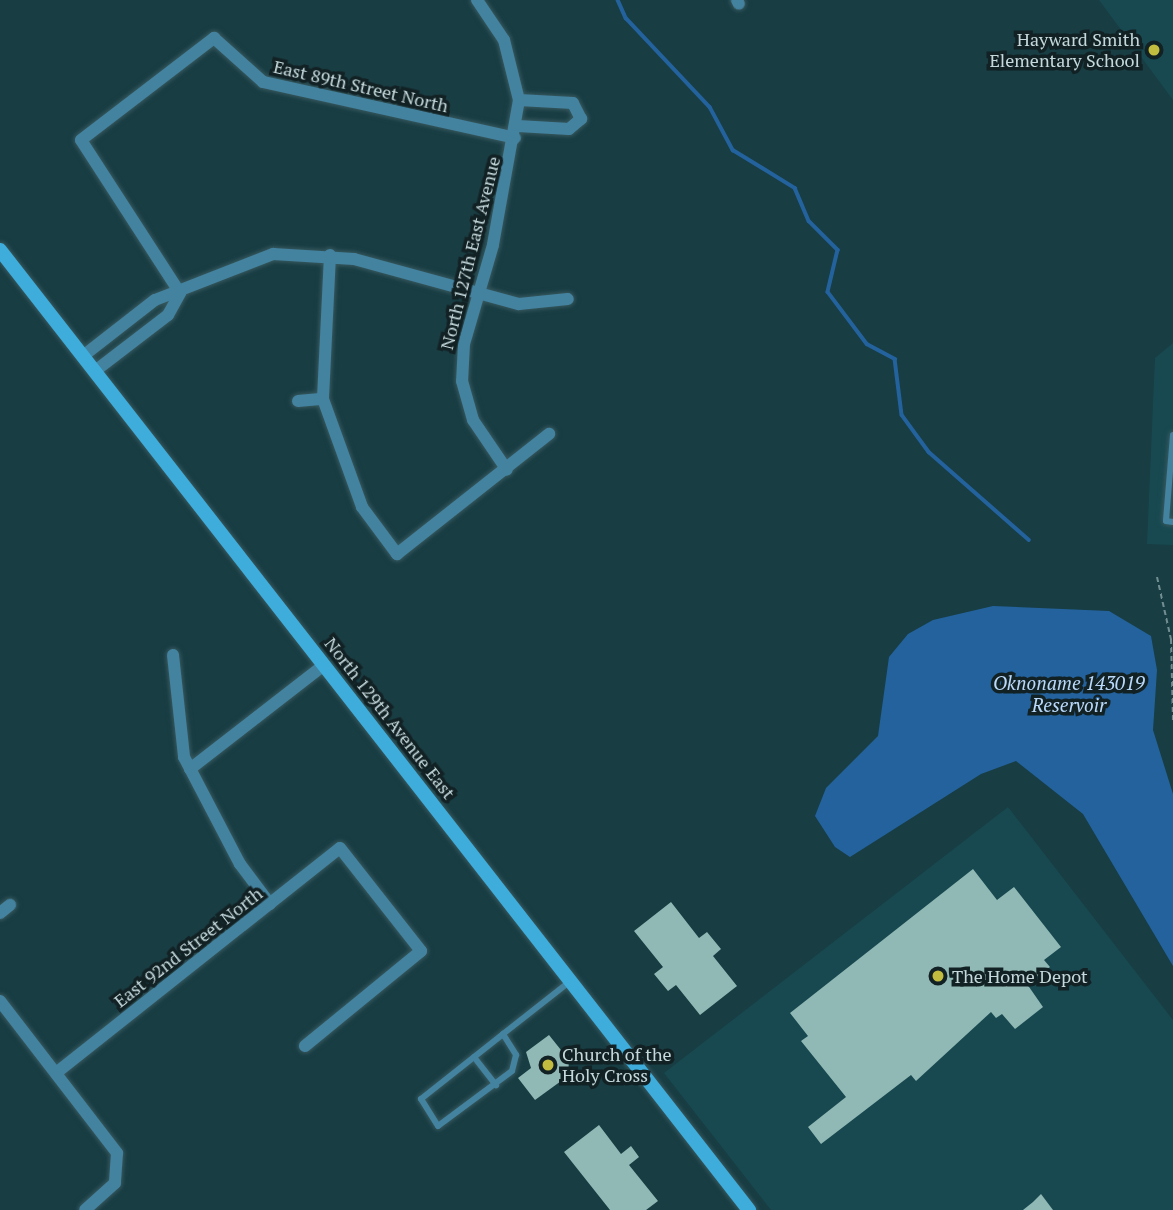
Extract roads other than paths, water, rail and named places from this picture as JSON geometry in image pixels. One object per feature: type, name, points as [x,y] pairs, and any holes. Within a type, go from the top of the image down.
[{"type":"main road","name":"North 129th Avenue East","points":[[0,250],[749,1210]]},
{"type":"street","name":"North 127th East Avenue","points":[[477,0],[507,48],[519,100],[517,132],[479,296],[464,344],[464,394],[481,436],[507,470]]},
{"type":"street","name":"East 89th Street North","points":[[180,293],[81,140],[214,38],[263,82],[517,132]]},
{"type":"street","points":[[517,132],[569,129],[581,119],[573,103],[519,100]]},
{"type":"street","points":[[83,356],[155,300],[180,293],[214,273],[274,254],[330,255],[479,296],[519,304],[568,299]]},
{"type":"street","points":[[330,255],[323,399],[362,507],[397,554],[507,470],[549,434]]},
{"type":"street","points":[[95,371],[168,314],[180,293]]},
{"type":"street","points":[[298,401],[323,399]]},
{"type":"street","points":[[173,654],[180,737],[190,769],[240,864],[270,904]]},
{"type":"street","points":[[190,769],[324,665]]},
{"type":"street","name":"East 92nd Street North","points":[[56,1073],[341,848],[421,951],[305,1046]]},
{"type":"street","points":[[0,1001],[112,1142],[119,1167],[115,1183],[85,1210]]},
{"type":"lane","points":[[1173,435],[1166,521],[1173,522]]},
{"type":"lane","points":[[503,1034],[516,1063],[496,1084],[442,1126],[432,1119],[421,1100],[474,1057],[503,1034],[570,981]]},
{"type":"lane","points":[[474,1057],[496,1084]]},
{"type":"water","name":"Oknoname 143019 Reservoir","points":[[993,606],[1109,611],[1151,636],[1157,670],[1153,730],[1173,794],[1173,966],[1083,814],[1016,761],[981,774],[850,857],[835,847],[815,816],[826,788],[878,736],[889,657],[908,634],[933,620]]},
{"type":"waterway","points":[[618,0],[626,18],[710,107],[733,150],[795,188],[809,221],[838,250],[828,292],[867,344],[895,359],[902,415],[929,452],[1029,540]]},
{"type":"place","name":"Hayward Smith Elementary School","points":[[1154,50]]},
{"type":"place","name":"The Home Depot","points":[[938,976]]},
{"type":"place","name":"Church of the Holy Cross","points":[[548,1065]]}]
